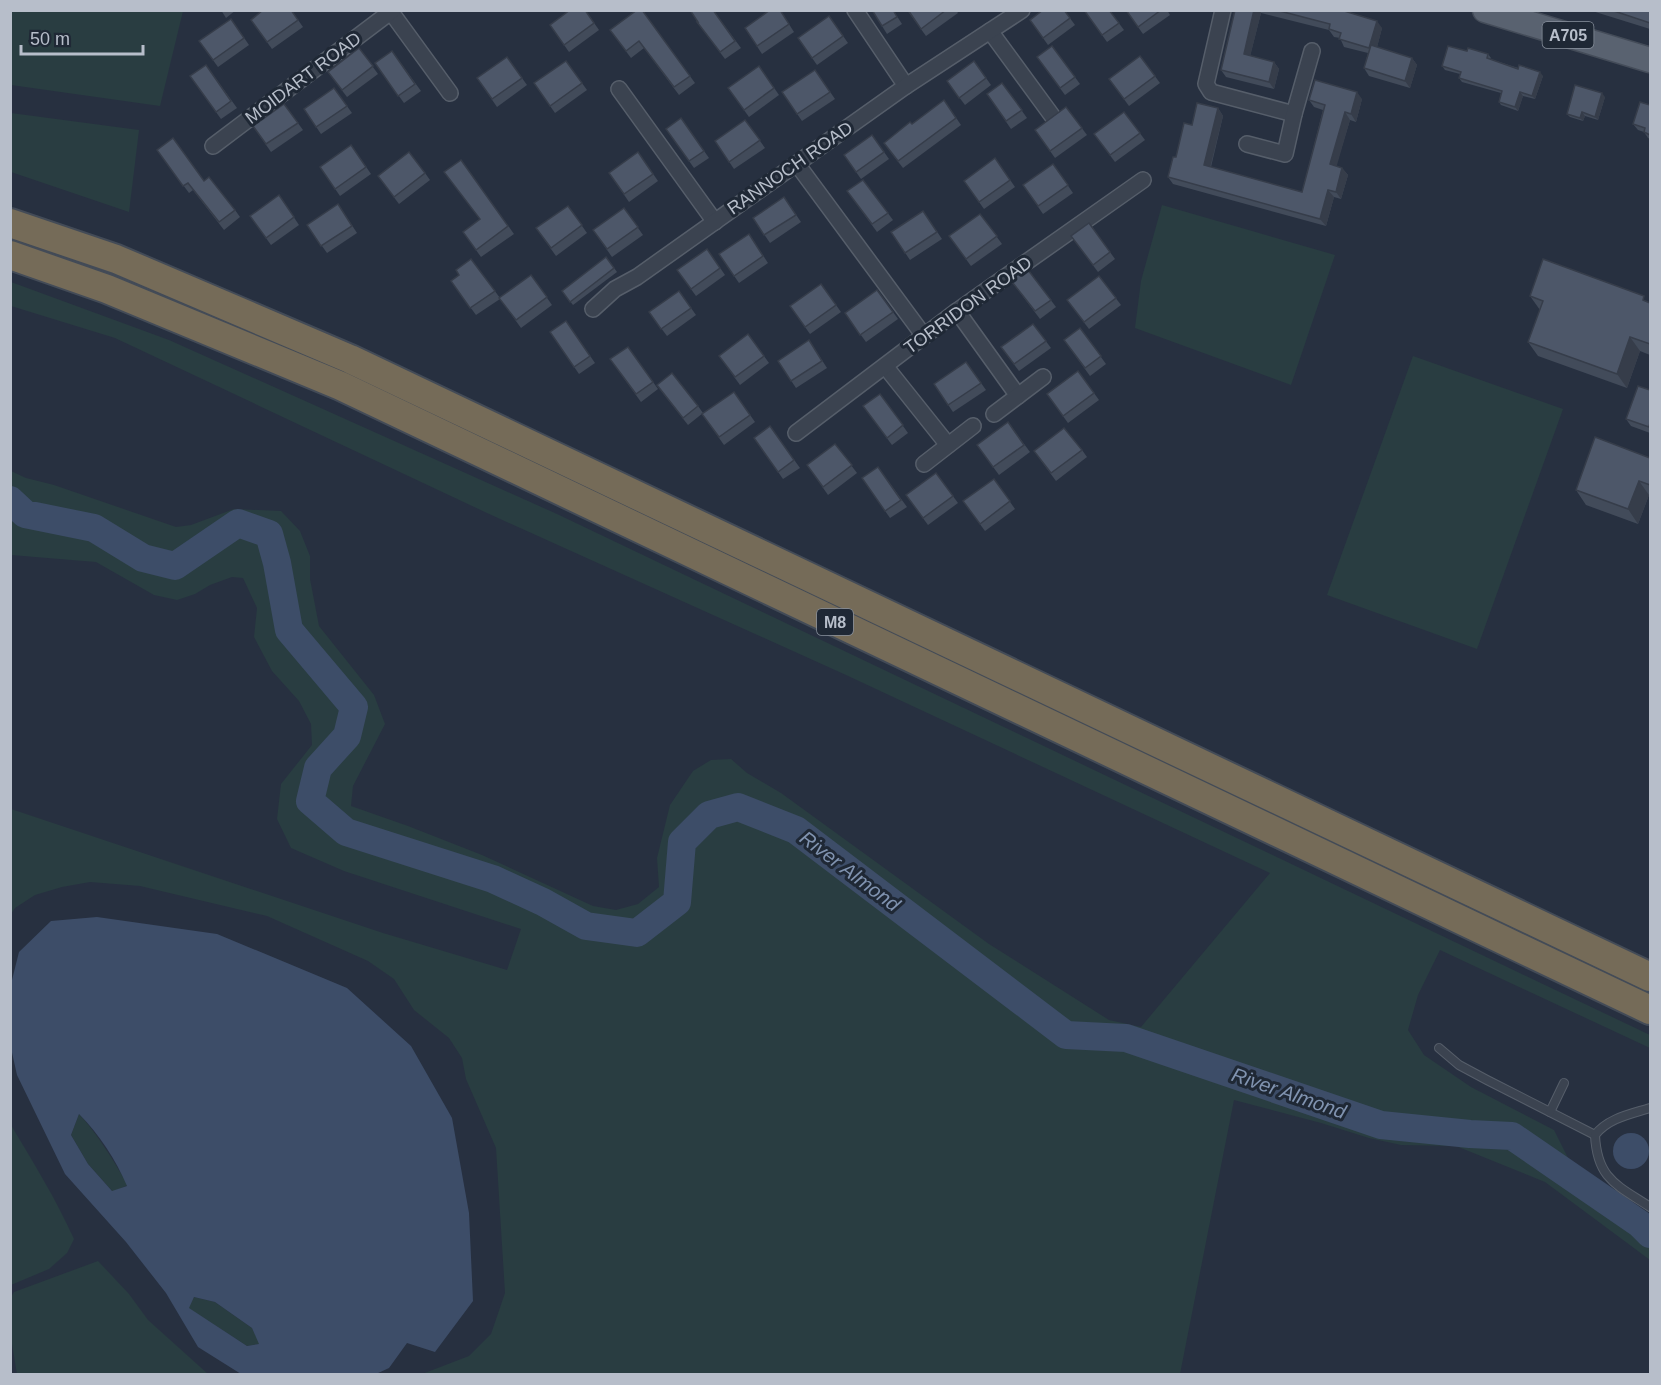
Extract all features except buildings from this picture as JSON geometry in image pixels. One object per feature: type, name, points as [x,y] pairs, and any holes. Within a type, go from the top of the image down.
[{"type":"highway","name":"M8","points":[[10,223],[116,259],[350,359],[1650,977]]},
{"type":"highway","name":"M8","points":[[10,255],[107,289],[340,386],[1650,1010]]},
{"type":"main road","name":"A705","points":[[1485,10],[1650,60]]},
{"type":"street","points":[[855,10],[906,86]]},
{"type":"street","name":"RANNOCH ROAD","points":[[594,309],[615,289],[637,277],[906,86],[1022,10]]},
{"type":"street","points":[[1223,10],[1206,84],[1211,92],[1294,114]]},
{"type":"street","points":[[392,11],[450,93]]},
{"type":"street","name":"MOIDART ROAD","points":[[213,146],[392,11]]},
{"type":"street","points":[[990,31],[1053,117]]},
{"type":"street","points":[[1247,144],[1286,154],[1294,114],[1312,51]]},
{"type":"street","points":[[619,89],[715,222]]},
{"type":"street","points":[[797,164],[924,336]]},
{"type":"street","name":"TORRIDON ROAD","points":[[796,434],[957,311],[1143,180]]},
{"type":"street","points":[[957,311],[1018,396]]},
{"type":"street","points":[[885,366],[948,445]]},
{"type":"street","points":[[994,414],[1043,377]]},
{"type":"street","points":[[924,464],[973,426]]},
{"type":"lane","points":[[1439,1048],[1459,1065],[1595,1135]]},
{"type":"lane","points":[[1550,1112],[1564,1083]]},
{"type":"lane","points":[[1650,1108],[1618,1119],[1600,1128],[1595,1135],[1601,1167],[1615,1184],[1650,1207]]},
{"type":"green space","points":[[11,10],[183,11],[160,106],[11,85]]},
{"type":"green space","points":[[11,113],[139,130],[129,212],[11,172]]},
{"type":"green space","points":[[1162,205],[1335,255],[1291,385],[1135,328],[1141,281]]},
{"type":"green space","points":[[11,282],[169,340],[557,514],[1650,1035],[1650,1048],[1440,950],[1418,995],[1408,1030],[1424,1055],[1471,1087],[1554,1130],[1568,1158],[1614,1198],[1650,1224],[1650,1260],[1545,1182],[1456,1146],[1401,1145],[1234,1100],[1180,1374],[422,1374],[469,1356],[491,1334],[505,1293],[496,1148],[466,1079],[462,1058],[449,1038],[414,1010],[394,979],[368,961],[267,916],[140,886],[90,882],[35,895],[15,908],[11,914],[11,809],[383,933],[507,970],[521,929],[344,871],[291,848],[277,819],[281,784],[312,745],[311,724],[299,701],[272,671],[254,637],[257,608],[243,578],[232,577],[177,600],[154,595],[96,562],[11,555],[11,471],[26,478],[54,485],[176,527],[191,525],[234,509],[281,511],[300,531],[310,556],[310,579],[319,626],[374,695],[385,724],[353,786],[351,806],[482,855],[593,906],[616,910],[638,904],[659,887],[657,858],[670,805],[693,771],[711,760],[731,759],[747,773],[781,793],[989,944],[1109,1020],[1141,1027],[1270,873],[846,675],[487,513],[115,338],[11,306]]},
{"type":"green space","points":[[1413,356],[1563,409],[1477,649],[1327,595]]},
{"type":"green space","points":[[79,1114],[111,1157],[128,1185],[113,1192],[88,1164],[71,1135]]},
{"type":"green space","points":[[11,1125],[52,1195],[74,1239],[67,1253],[49,1269],[11,1285]]},
{"type":"green space","points":[[98,1261],[129,1294],[148,1320],[208,1374],[17,1374],[11,1338],[11,1297],[14,1292]]},
{"type":"green space","points":[[194,1297],[215,1302],[252,1328],[260,1344],[247,1346],[188,1308]]},
{"type":"water","points":[[97,917],[217,934],[347,988],[411,1046],[452,1118],[469,1213],[473,1301],[435,1352],[407,1343],[389,1368],[376,1374],[241,1374],[198,1347],[166,1293],[126,1242],[65,1174],[17,1075],[11,1048],[11,984],[19,952],[51,921]],"holes":[[[79,1114],[106,1148],[127,1186],[112,1191],[88,1164],[71,1135]],[[194,1297],[215,1302],[252,1328],[259,1344],[247,1346],[189,1308]]]},
{"type":"water","points":[[1631,1133],[1643,1139],[1649,1151],[1643,1163],[1631,1169],[1619,1163],[1613,1151],[1619,1139]]},
{"type":"waterway","name":"River Almond","points":[[10,500],[25,514],[94,528],[143,558],[175,566],[238,523],[269,534],[277,563],[289,630],[354,707],[347,736],[318,768],[310,801],[346,832],[493,879],[543,902],[586,926],[637,933],[677,902],[682,842],[709,815],[738,807],[796,830],[1066,1035],[1126,1038],[1381,1125],[1512,1136],[1640,1224],[1650,1234]]}]
